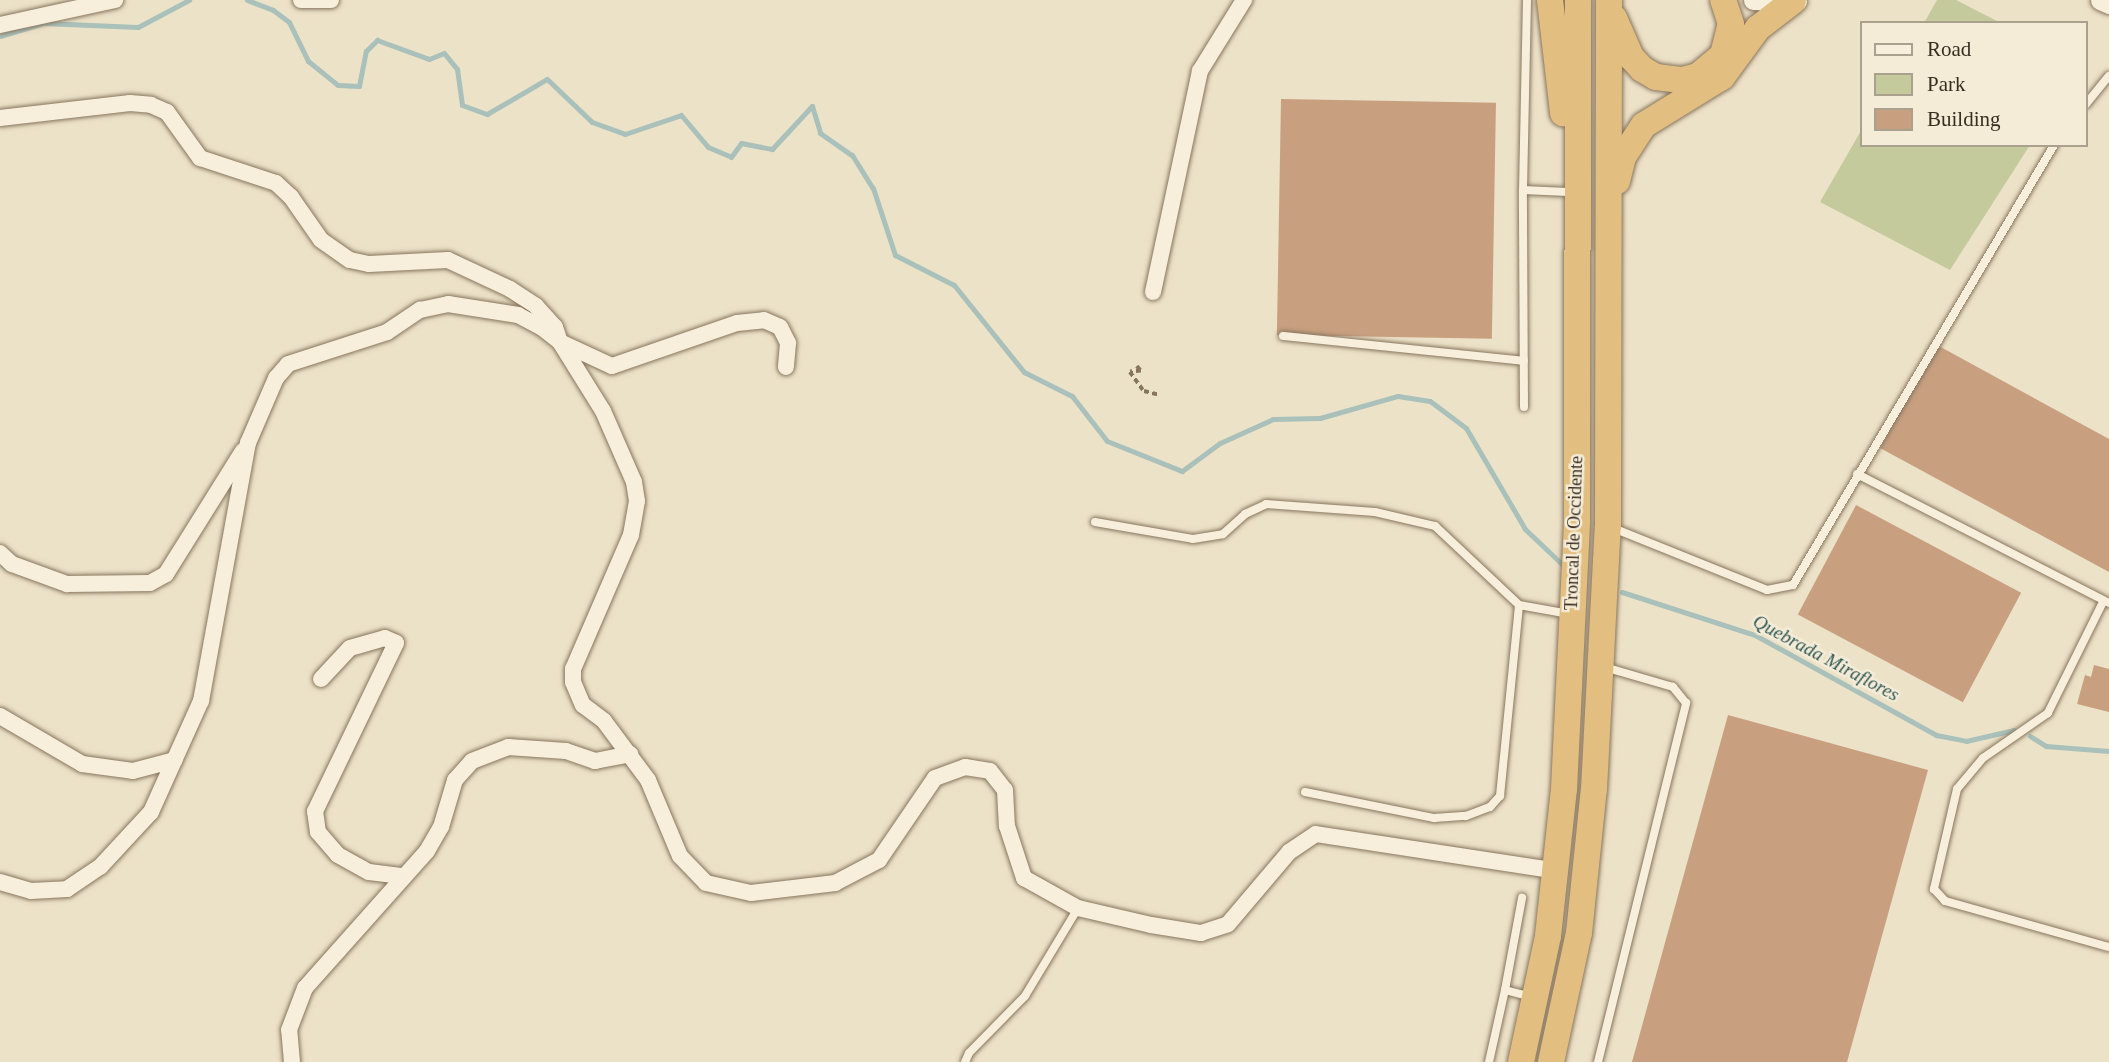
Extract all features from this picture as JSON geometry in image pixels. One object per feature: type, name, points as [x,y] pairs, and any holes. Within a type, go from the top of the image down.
[{"type":"highway","points":[[1550,0],[1568,192],[1578,342]]},
{"type":"highway","name":"Troncal de Occidente","points":[[1521,1062],[1537,998],[1558,871],[1572,614],[1578,342],[1578,0]]},
{"type":"highway","points":[[1609,3],[1631,57],[1642,69],[1682,80],[1698,76],[1723,55],[1731,24],[1723,0]]},
{"type":"highway","points":[[1610,228],[1623,157],[1638,133],[1659,113],[1722,77],[1758,28],[1796,1]]},
{"type":"highway","name":"Troncal de Occidente","points":[[1551,1062],[1587,870],[1608,526],[1609,3]]},
{"type":"street","points":[[0,25],[60,5],[115,0]]},
{"type":"street","points":[[302,0],[331,0]]},
{"type":"street","points":[[1153,292],[1200,71],[1244,0]]},
{"type":"street","points":[[1753,0],[1796,1]]},
{"type":"street","points":[[2100,0],[2109,4]]},
{"type":"street","points":[[0,118],[130,103],[152,105],[167,112],[200,158],[220,168],[256,174],[284,190],[321,240],[342,255],[369,264],[448,260],[536,306],[555,327],[560,342],[603,411],[634,482],[637,501],[631,535],[573,669],[583,705],[604,721],[648,780],[680,856],[706,883],[751,893],[835,883],[878,860],[935,778],[965,767],[990,771],[1004,790],[1007,826],[1024,878],[1078,908],[1201,933],[1228,924],[1289,852],[1316,834],[1558,871]]},
{"type":"street","points":[[0,554],[12,564],[67,584],[150,583],[172,565],[248,443],[276,378],[288,364],[387,332],[420,310],[448,304],[518,315],[560,342],[612,366],[737,323],[764,320],[780,327],[788,343],[786,367]]},
{"type":"street","points":[[0,882],[31,891],[66,889],[100,867],[151,812],[201,701],[248,443]]},
{"type":"street","points":[[321,679],[350,648],[385,638],[396,643],[315,811],[318,832],[338,855],[369,872],[403,876]]},
{"type":"street","points":[[0,716],[82,764],[133,771],[175,760]]},
{"type":"street","points":[[292,1062],[289,1030],[305,988],[403,876],[415,868],[442,827],[455,780],[483,754],[508,747],[566,751],[607,761],[630,754]]},
{"type":"lane","points":[[1524,407],[1523,190],[1527,0]]},
{"type":"lane","points":[[2088,102],[2109,76]]},
{"type":"lane","points":[[1608,526],[1767,590],[1793,585],[2053,147]]},
{"type":"lane","points":[[1523,190],[1568,192]]},
{"type":"lane","points":[[1283,336],[1524,361]]},
{"type":"lane","points":[[1857,474],[2106,603],[2048,713],[1983,758],[1957,789],[1934,889],[1944,901],[2109,947]]},
{"type":"lane","points":[[1096,522],[1193,539],[1223,534],[1245,514],[1266,504],[1375,512],[1435,526],[1519,606],[1572,614]]},
{"type":"lane","points":[[1304,792],[1434,818],[1466,816],[1490,807],[1500,796],[1519,606]]},
{"type":"lane","points":[[1598,1062],[1686,703],[1673,687],[1600,666]]},
{"type":"lane","points":[[1489,1062],[1522,898]]},
{"type":"lane","points":[[965,1062],[969,1053],[1025,996],[1078,908]]},
{"type":"lane","points":[[1505,990],[1537,998]]},
{"type":"path","points":[[1137,366],[1141,371],[1130,372],[1144,391],[1160,395]]},
{"type":"green space","points":[[1937,0],[1956,0],[1997,21],[1925,21]]},
{"type":"green space","points":[[1860,132],[1860,147],[2029,147],[1950,270],[1820,202]]},
{"type":"building","points":[[1281,99],[1496,103],[1492,339],[1277,335]]},
{"type":"building","points":[[1937,345],[2109,439],[2109,572],[1880,448]]},
{"type":"building","points":[[1856,505],[2021,593],[1963,702],[1798,614]]},
{"type":"building","points":[[2094,665],[2109,669],[2109,712],[2077,704],[2085,675],[2091,677]]},
{"type":"building","points":[[1728,715],[1928,770],[1847,1062],[1632,1062]]},
{"type":"waterway","name":"Quebrada Miraflores","points":[[0,36],[43,23],[138,27],[189,0]]},
{"type":"waterway","name":"Quebrada Miraflores","points":[[247,0],[273,10],[289,22],[308,61],[338,85],[359,86],[366,51],[377,40],[429,59],[444,53],[457,69],[462,105],[487,114],[547,79],[592,122],[625,134],[681,115],[708,147],[731,157],[741,143],[772,149],[812,106],[820,133],[852,155],[873,188],[895,255],[954,285],[1024,372],[1072,396],[1107,441],[1182,471],[1220,443],[1273,419],[1320,418],[1398,396],[1430,401],[1466,428],[1525,529],[1566,568]]},
{"type":"waterway","name":"Quebrada Miraflores","points":[[1622,592],[1755,635],[1936,735],[1966,741],[2014,730]]},
{"type":"waterway","name":"Quebrada Miraflores","points":[[2030,736],[2046,746],[2109,751]]}]
